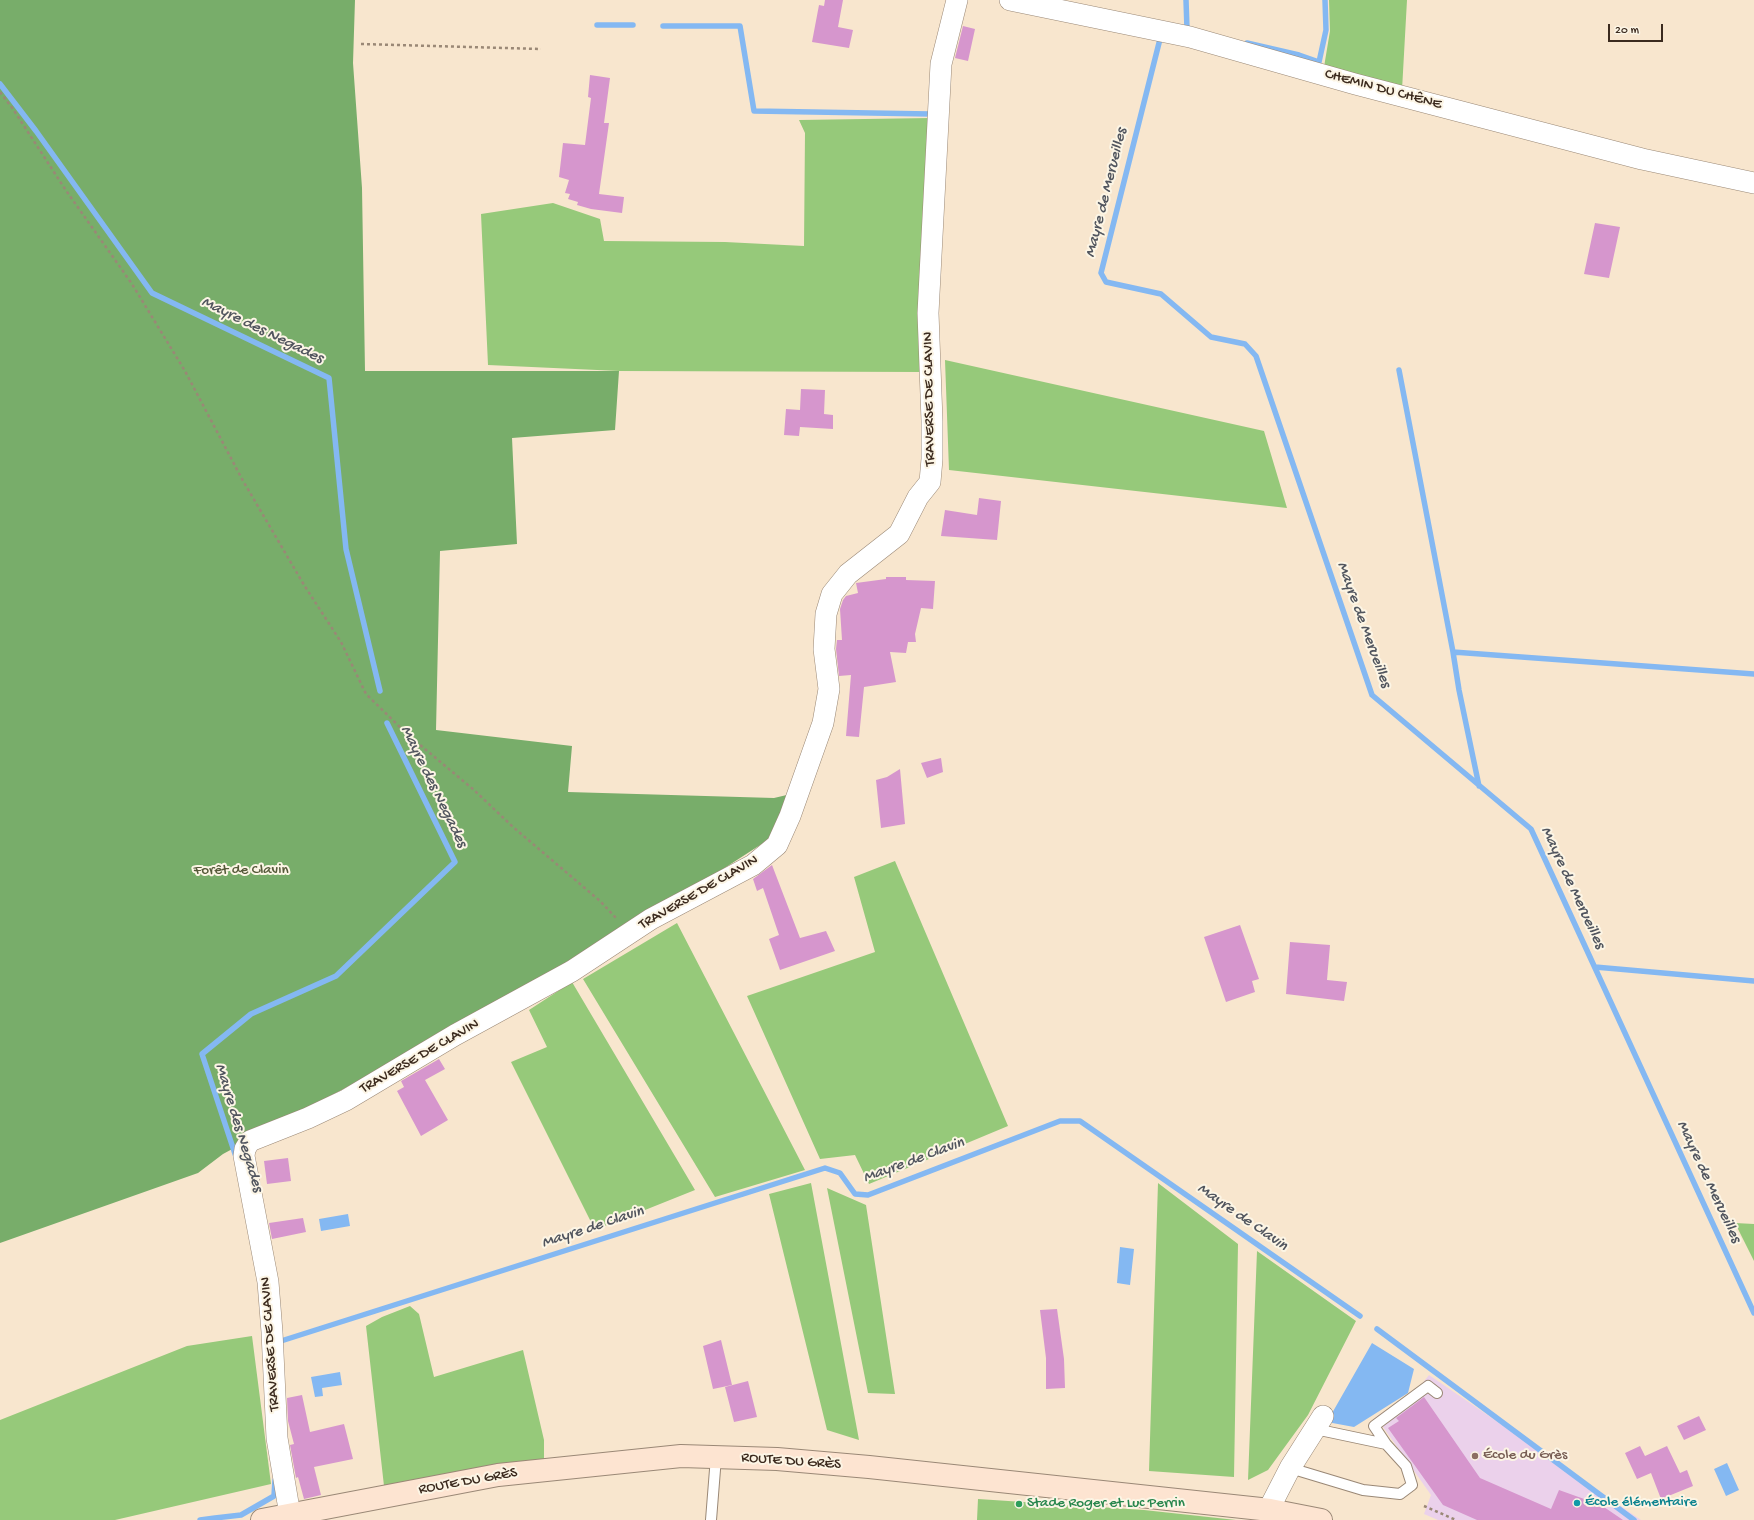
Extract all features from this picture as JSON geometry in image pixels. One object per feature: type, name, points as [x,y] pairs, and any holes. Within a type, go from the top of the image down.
[{"type":"street","name":"TRAVERSE DE CLAVIN","points":[[290,1515],[277,1438],[268,1282],[244,1156],[245,1149],[250,1141],[308,1118],[346,1100],[455,1035],[572,971],[630,934],[651,918],[753,864],[777,844],[790,816],[823,724],[829,689],[824,649],[826,614],[832,594],[848,574],[899,534],[918,497],[930,482],[932,459],[932,421],[928,313],[941,64],[957,0]]},
{"type":"street","name":"CHEMIN DU CHÊNE","points":[[1010,0],[1190,37],[1355,84],[1642,159],[1754,183]]},
{"type":"street","points":[[1270,1510],[1272,1503],[1290,1468],[1319,1423]]},
{"type":"street","name":"ROUTE DU GRÈS","points":[[262,1520],[498,1475],[681,1456],[777,1459],[869,1468],[1270,1510],[1321,1520]]},
{"type":"lane","points":[[1290,1468],[1364,1490],[1400,1494],[1412,1485],[1406,1466],[1386,1444],[1374,1426],[1428,1386],[1437,1393]]},
{"type":"lane","points":[[1319,1423],[1386,1444]]},
{"type":"lane","points":[[711,1520],[716,1457]]},
{"type":"path","points":[[360,44],[541,49]]},
{"type":"path","points":[[0,92],[13,109],[65,189],[132,284],[185,371],[242,479],[304,585],[341,642],[366,694],[407,734],[474,790],[513,828],[600,901],[630,934]]},
{"type":"path","points":[[1424,1506],[1456,1520]]},
{"type":"shaded area","name":"École du Grès","points":[[1429,1375],[1641,1520],[1438,1520],[1424,1514],[1431,1495],[1376,1417],[1417,1390]]},
{"type":"green space","name":"Forêt de Clavin","points":[[0,0],[355,0],[353,63],[362,188],[365,371],[619,371],[615,430],[512,438],[517,544],[440,551],[436,730],[572,746],[568,792],[774,798],[791,794],[771,838],[624,933],[542,982],[223,1154],[198,1173],[0,1243]]},
{"type":"green space","points":[[1329,0],[1407,0],[1402,90],[1324,67],[1330,31]]},
{"type":"green space","points":[[931,118],[921,372],[619,371],[488,365],[481,214],[553,203],[600,219],[604,241],[725,242],[804,246],[805,133],[799,120]]},
{"type":"green space","points":[[945,360],[1264,431],[1287,508],[949,470]]},
{"type":"green space","points":[[895,861],[1008,1126],[869,1184],[855,1155],[820,1159],[747,996],[875,952],[854,877]]},
{"type":"green space","points":[[677,923],[805,1170],[715,1197],[583,979]]},
{"type":"green space","points":[[572,982],[695,1190],[595,1230],[511,1062],[547,1047],[529,1010]]},
{"type":"green space","points":[[811,1183],[859,1440],[827,1430],[769,1194]]},
{"type":"green space","points":[[1158,1183],[1238,1244],[1234,1477],[1149,1471]]},
{"type":"green space","points":[[827,1188],[866,1205],[895,1394],[868,1393]]},
{"type":"green space","points":[[1735,1223],[1754,1224],[1754,1261]]},
{"type":"green space","points":[[1257,1251],[1356,1321],[1308,1415],[1268,1470],[1248,1480]]},
{"type":"green space","points":[[410,1306],[419,1314],[434,1377],[523,1350],[544,1440],[544,1459],[384,1486],[366,1326],[382,1317]]},
{"type":"green space","points":[[252,1336],[271,1484],[115,1520],[0,1520],[0,1420],[187,1346]]},
{"type":"green space","name":"Stade Roger et Luc Perrin","points":[[978,1499],[1144,1510],[1236,1520],[977,1520]]},
{"type":"water","points":[[348,1214],[350,1226],[321,1231],[319,1219]]},
{"type":"water","points":[[1120,1247],[1134,1249],[1130,1285],[1117,1283]]},
{"type":"water","points":[[1372,1343],[1414,1369],[1408,1393],[1354,1427],[1327,1422]]},
{"type":"water","points":[[340,1372],[342,1385],[322,1388],[323,1396],[315,1397],[311,1377]]},
{"type":"water","points":[[1727,1463],[1739,1490],[1726,1496],[1714,1469]]},
{"type":"building","points":[[825,0],[843,0],[838,27],[853,30],[849,48],[812,42],[819,5],[824,6]]},
{"type":"building","points":[[963,26],[975,29],[968,61],[955,58]]},
{"type":"building","points":[[590,75],[610,78],[604,123],[609,123],[599,194],[624,197],[622,213],[591,209],[577,205],[578,202],[568,199],[570,194],[565,193],[569,180],[559,177],[563,143],[585,145],[591,98],[588,97]]},
{"type":"building","points":[[1595,223],[1620,227],[1609,278],[1584,274]]},
{"type":"building","points":[[801,389],[825,390],[824,414],[833,415],[833,429],[800,427],[799,436],[784,435],[786,409],[800,410]]},
{"type":"building","points":[[979,498],[1001,501],[997,540],[941,536],[945,510],[977,515]]},
{"type":"building","points":[[886,577],[906,577],[906,580],[935,581],[933,609],[921,608],[915,634],[916,642],[908,642],[906,653],[890,652],[896,682],[864,687],[859,737],[846,736],[851,675],[839,676],[836,649],[837,640],[842,640],[840,609],[846,596],[858,593],[856,583],[886,579]]},
{"type":"building","points":[[941,758],[943,772],[927,778],[921,763]]},
{"type":"building","points":[[900,769],[905,824],[881,828],[876,780],[887,777]]},
{"type":"building","points":[[772,865],[800,938],[826,931],[835,951],[780,970],[769,939],[779,935],[763,888],[757,891],[753,879]]},
{"type":"building","points":[[1240,925],[1259,979],[1252,981],[1255,992],[1226,1002],[1204,937]]},
{"type":"building","points":[[1290,942],[1330,945],[1327,980],[1347,982],[1344,1001],[1286,994]]},
{"type":"building","points":[[439,1059],[445,1069],[425,1080],[448,1120],[421,1136],[397,1091],[404,1087],[401,1081]]},
{"type":"building","points":[[288,1158],[291,1181],[267,1184],[264,1161]]},
{"type":"building","points":[[303,1218],[306,1232],[272,1239],[269,1223]]},
{"type":"building","points":[[1057,1309],[1064,1359],[1065,1388],[1046,1389],[1046,1358],[1040,1310]]},
{"type":"building","points":[[721,1340],[732,1385],[713,1389],[703,1346]]},
{"type":"building","points":[[748,1381],[757,1417],[734,1422],[725,1387]]},
{"type":"building","points":[[302,1395],[310,1432],[344,1424],[353,1459],[314,1467],[321,1495],[304,1499],[298,1477],[296,1478],[290,1445],[294,1444],[288,1421],[287,1398]]},
{"type":"building","points":[[1424,1397],[1480,1478],[1551,1509],[1559,1490],[1601,1505],[1623,1520],[1477,1520],[1443,1505],[1388,1428],[1399,1421],[1396,1418]]},
{"type":"building","points":[[1699,1416],[1706,1430],[1684,1440],[1677,1426]]},
{"type":"building","points":[[1640,1446],[1645,1456],[1667,1446],[1680,1473],[1687,1470],[1693,1486],[1661,1499],[1651,1473],[1637,1479],[1625,1453]]},
{"type":"waterway","points":[[1186,0],[1187,29]]},
{"type":"waterway","name":"Mayre de Merueilles","points":[[1247,43],[1299,55],[1319,62],[1326,30],[1325,0]]},
{"type":"waterway","points":[[597,25],[633,25]]},
{"type":"waterway","points":[[663,26],[740,26],[754,111],[930,114]]},
{"type":"waterway","name":"Mayre de Merueilles","points":[[1160,39],[1101,273],[1106,282],[1161,294],[1211,337],[1245,344],[1256,356],[1372,695],[1531,829],[1754,1313]]},
{"type":"waterway","name":"Mayre des Negades","points":[[0,84],[36,131],[152,293],[329,378],[346,549],[380,691]]},
{"type":"waterway","points":[[1399,370],[1459,690],[1479,786]]},
{"type":"waterway","points":[[1453,652],[1754,674]]},
{"type":"waterway","name":"Mayre des Negades","points":[[236,1157],[202,1054],[251,1014],[336,976],[455,862],[387,723]]},
{"type":"waterway","points":[[1595,967],[1754,981]]},
{"type":"waterway","name":"Mayre de Clavin","points":[[281,1341],[825,1168],[840,1173],[855,1194],[868,1195],[1060,1121],[1080,1121],[1360,1316]]},
{"type":"waterway","name":"Mayre de Clavin","points":[[1377,1329],[1634,1520]]},
{"type":"waterway","name":"Mayre des Negades","points":[[215,1520],[215,1518],[241,1515],[274,1496],[275,1480]]},
{"type":"waterway","points":[[200,1520],[215,1518]]},
{"type":"place","name":"École du Grès","points":[[1475,1456]]},
{"type":"place","name":"École élémentaire","points":[[1577,1503]]},
{"type":"place","name":"Stade Roger et Luc Perrin","points":[[1019,1504]]}]
